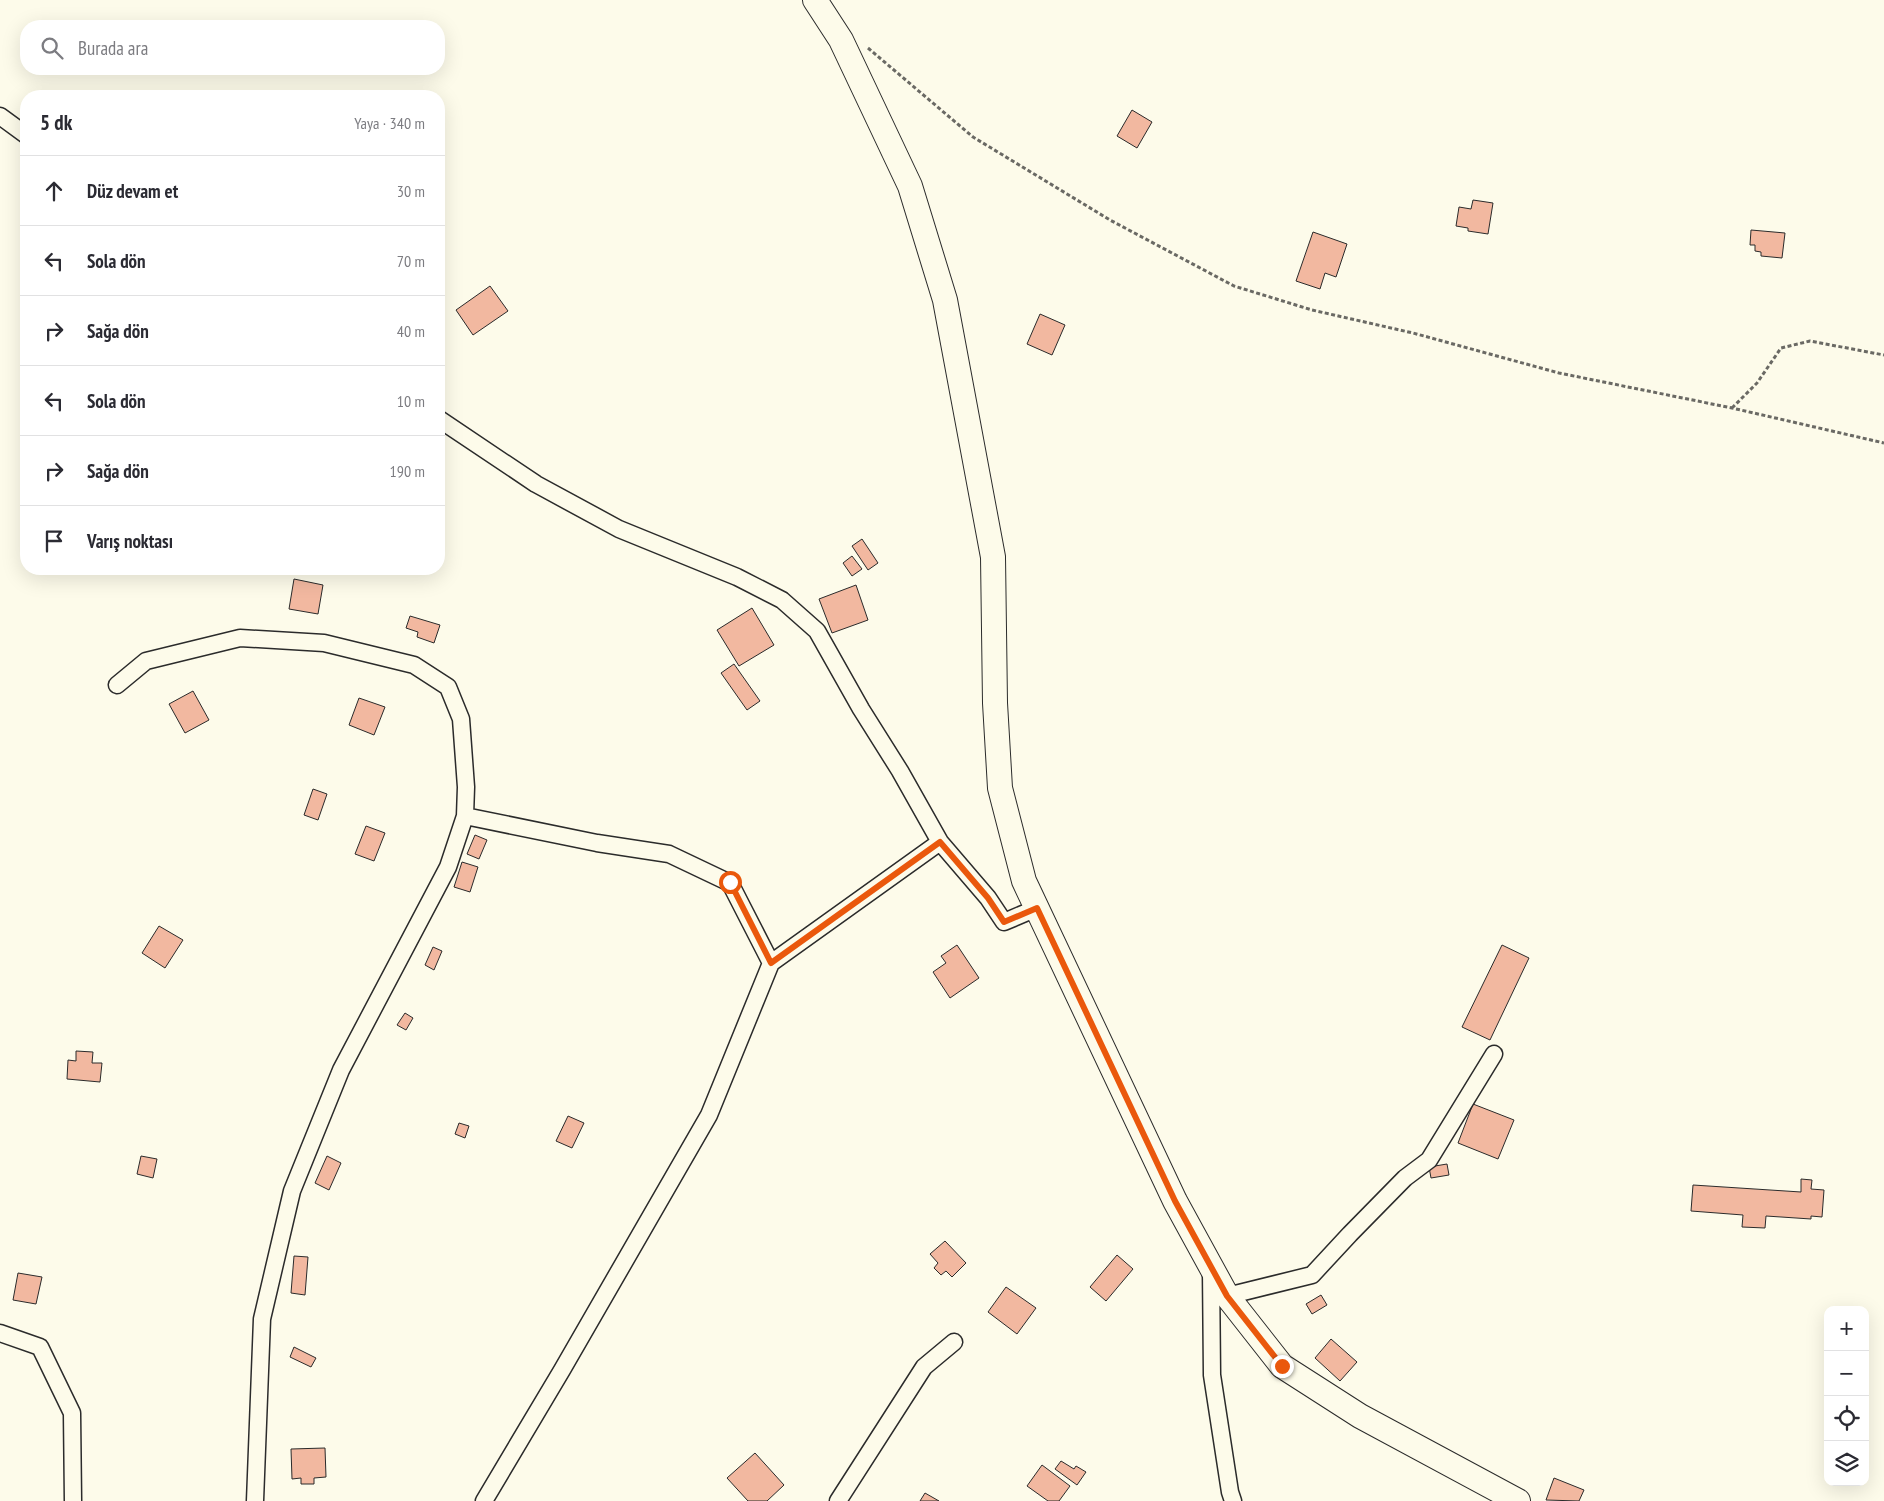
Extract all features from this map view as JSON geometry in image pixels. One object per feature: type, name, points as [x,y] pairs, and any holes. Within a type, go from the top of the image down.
[{"type":"street","points":[[815,0],[841,40],[910,186],[945,300],[993,557],[995,703],[1000,788],[1024,881],[1175,1201],[1227,1296],[1282,1366],[1360,1416],[1518,1501]]},
{"type":"street","points":[[0,116],[20,131]]},
{"type":"street","points":[[445,423],[536,484],[611,524],[737,577],[782,600],[817,631],[860,709],[900,771],[940,842],[988,898],[1004,922],[1037,908]]},
{"type":"street","points":[[117,686],[146,661],[240,638],[324,643],[414,665],[448,687],[461,719],[466,786],[465,816],[448,867],[341,1070],[292,1191],[262,1318],[255,1501]]},
{"type":"street","points":[[465,816],[597,843],[669,854],[730,882],[771,963]]},
{"type":"street","points":[[484,1501],[709,1115],[771,963],[940,842]]},
{"type":"street","points":[[1227,1296],[1312,1275],[1405,1178],[1429,1160],[1494,1054]]},
{"type":"street","points":[[1211,1266],[1212,1375],[1233,1501]]},
{"type":"street","points":[[0,1332],[40,1347],[72,1413],[73,1501]]},
{"type":"street","points":[[838,1501],[924,1367],[954,1342]]},
{"type":"path","points":[[862,43],[973,137],[1110,220],[1234,286],[1312,310],[1413,333],[1559,373],[1732,408],[1884,443]]},
{"type":"path","points":[[1732,408],[1757,383],[1781,348],[1810,341],[1884,355]]},
{"type":"building","points":[[1132,110],[1152,122],[1137,148],[1117,136]]},
{"type":"building","points":[[1473,200],[1493,203],[1488,234],[1468,231],[1468,228],[1456,226],[1459,207],[1471,209]]},
{"type":"building","points":[[1751,230],[1785,233],[1782,258],[1761,256],[1761,252],[1755,251],[1755,245],[1750,245]]},
{"type":"building","points":[[1313,232],[1347,244],[1336,277],[1325,273],[1320,289],[1296,281]]},
{"type":"building","points":[[490,286],[508,311],[473,335],[456,310]]},
{"type":"building","points":[[1040,314],[1065,325],[1052,355],[1027,344]]},
{"type":"building","points":[[862,539],[878,563],[868,570],[852,546]]},
{"type":"building","points":[[852,556],[862,569],[852,576],[843,563]]},
{"type":"building","points":[[294,579],[323,585],[318,614],[289,609]]},
{"type":"building","points":[[856,585],[868,620],[832,633],[819,599]]},
{"type":"building","points":[[752,608],[774,645],[739,666],[717,630]]},
{"type":"building","points":[[410,616],[440,625],[434,643],[417,637],[418,632],[406,628]]},
{"type":"building","points":[[734,664],[760,701],[747,710],[721,673]]},
{"type":"building","points":[[193,691],[209,720],[185,733],[169,704]]},
{"type":"building","points":[[359,698],[385,707],[374,735],[349,725]]},
{"type":"building","points":[[313,789],[327,794],[318,820],[304,815]]},
{"type":"building","points":[[366,826],[385,833],[374,861],[355,854]]},
{"type":"building","points":[[475,835],[487,840],[479,859],[467,854]]},
{"type":"building","points":[[462,862],[478,867],[470,892],[454,887]]},
{"type":"building","points":[[159,926],[183,940],[165,968],[142,953]]},
{"type":"building","points":[[957,945],[979,978],[950,998],[933,972],[946,963],[941,956]]},
{"type":"building","points":[[1502,945],[1529,958],[1490,1040],[1462,1027]]},
{"type":"building","points":[[433,947],[442,951],[434,970],[425,965]]},
{"type":"building","points":[[405,1013],[413,1018],[406,1030],[397,1025]]},
{"type":"building","points":[[76,1051],[93,1052],[92,1063],[102,1063],[100,1082],[67,1079],[68,1060],[76,1061]]},
{"type":"building","points":[[1473,1104],[1514,1120],[1498,1159],[1458,1143]]},
{"type":"building","points":[[568,1116],[584,1123],[572,1148],[556,1141]]},
{"type":"building","points":[[459,1123],[469,1126],[465,1138],[455,1134]]},
{"type":"building","points":[[141,1156],[157,1159],[153,1178],[137,1174]]},
{"type":"building","points":[[327,1156],[341,1163],[329,1190],[315,1183]]},
{"type":"building","points":[[1447,1164],[1449,1175],[1431,1178],[1429,1167]]},
{"type":"building","points":[[1801,1179],[1812,1180],[1811,1189],[1824,1190],[1822,1217],[1811,1216],[1811,1219],[1766,1216],[1765,1228],[1742,1227],[1743,1215],[1691,1211],[1693,1185],[1801,1192]]},
{"type":"building","points":[[945,1241],[966,1263],[952,1277],[946,1271],[941,1275],[934,1268],[938,1263],[930,1254]]},
{"type":"building","points":[[1117,1255],[1133,1269],[1106,1301],[1090,1287]]},
{"type":"building","points":[[294,1256],[308,1257],[305,1295],[291,1293]]},
{"type":"building","points":[[18,1273],[42,1277],[36,1304],[13,1300]]},
{"type":"building","points":[[1006,1287],[1036,1308],[1017,1334],[988,1312]]},
{"type":"building","points":[[1321,1295],[1327,1305],[1312,1314],[1306,1304]]},
{"type":"building","points":[[1331,1339],[1357,1362],[1340,1381],[1315,1358]]},
{"type":"building","points":[[294,1347],[316,1358],[311,1367],[290,1357]]},
{"type":"building","points":[[325,1448],[326,1477],[314,1478],[314,1484],[301,1484],[301,1478],[292,1479],[291,1449]]},
{"type":"building","points":[[755,1453],[784,1485],[767,1501],[748,1501],[727,1478]]},
{"type":"building","points":[[1061,1461],[1074,1469],[1076,1466],[1086,1472],[1077,1485],[1055,1469]]},
{"type":"building","points":[[1042,1465],[1070,1486],[1059,1501],[1048,1501],[1027,1486]]},
{"type":"building","points":[[1554,1478],[1584,1490],[1579,1501],[1546,1500]]},
{"type":"building","points":[[925,1493],[939,1501],[920,1501]]},
{"type":"route","points":[[730,882],[771,963],[940,842],[988,898],[1004,922],[1037,908],[1175,1201],[1227,1296],[1282,1366]]}]
